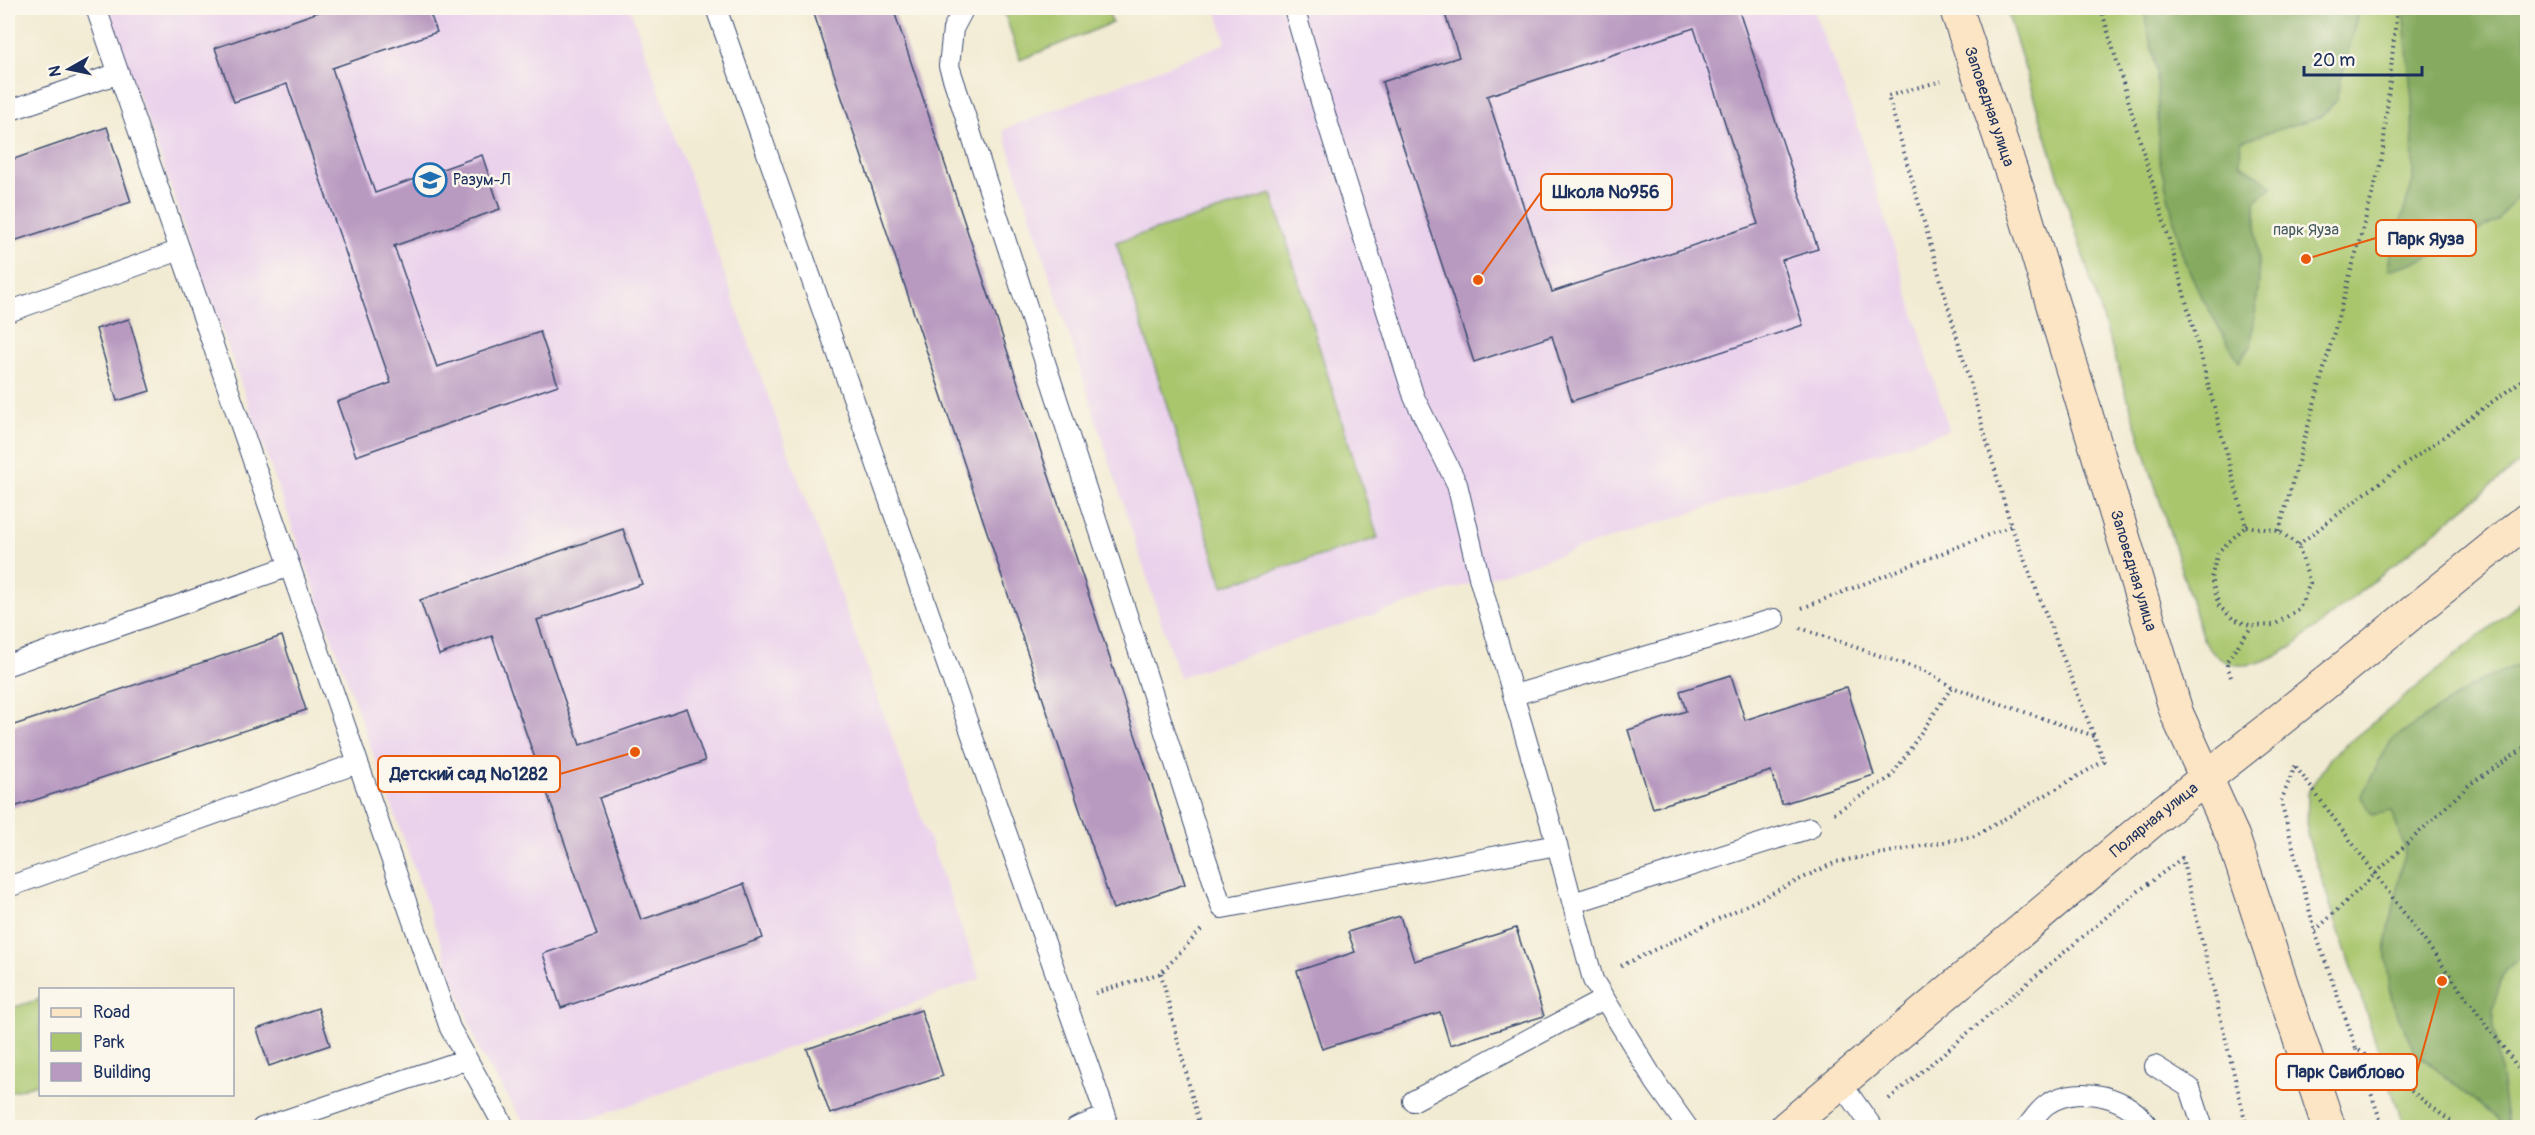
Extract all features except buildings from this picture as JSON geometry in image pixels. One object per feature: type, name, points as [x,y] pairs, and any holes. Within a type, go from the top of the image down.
[{"type":"street","name":"Заповедная улица","points":[[1956,8],[2021,200],[2177,714],[2233,837],[2329,1128]]},
{"type":"street","name":"Полярная улица","points":[[1786,1128],[2206,777],[2528,519]]},
{"type":"lane","points":[[96,8],[450,1028],[505,1128]]},
{"type":"lane","points":[[716,8],[1106,1116],[1076,1128]]},
{"type":"lane","points":[[964,8],[952,29],[949,66],[1222,908],[1557,845]]},
{"type":"lane","points":[[1294,8],[1414,398],[1457,484],[1480,580],[1557,845],[1593,980],[1656,1083],[1688,1128]]},
{"type":"lane","points":[[8,111],[119,73]]},
{"type":"lane","points":[[8,312],[180,250]]},
{"type":"lane","points":[[8,665],[290,567]]},
{"type":"lane","points":[[1514,695],[1774,619]]},
{"type":"lane","points":[[8,887],[358,763]]},
{"type":"lane","points":[[1572,903],[1810,828]]},
{"type":"lane","points":[[1413,1101],[1604,999]]},
{"type":"lane","points":[[262,1128],[467,1059]]},
{"type":"lane","points":[[2155,1066],[2190,1088],[2203,1128]]},
{"type":"lane","points":[[1841,1083],[1869,1123]]},
{"type":"lane","points":[[2026,1128],[2048,1103],[2074,1095],[2101,1095],[2128,1106],[2149,1128]]},
{"type":"path","points":[[2101,8],[2174,256],[2247,525]]},
{"type":"path","points":[[2279,531],[2382,159],[2397,8]]},
{"type":"path","points":[[1593,980],[1836,862],[1975,836],[2104,761],[2011,526],[1888,96],[1948,79]]},
{"type":"path","points":[[2298,545],[2367,492],[2528,376]]},
{"type":"path","points":[[2247,525],[2279,531],[2298,545],[2310,583],[2299,609],[2274,626],[2252,626],[2233,619],[2219,606],[2211,578],[2218,552],[2247,525]]},
{"type":"path","points":[[1774,619],[2011,526]]},
{"type":"path","points":[[1774,619],[1928,672],[1952,687],[2094,736]]},
{"type":"path","points":[[2231,677],[2226,662],[2252,626]]},
{"type":"path","points":[[1810,828],[1892,777],[1952,687]]},
{"type":"path","points":[[2315,932],[2470,784],[2528,746]]},
{"type":"path","points":[[2383,1128],[2315,932],[2281,801],[2295,766],[2528,1081]]},
{"type":"path","points":[[1869,1123],[2123,903],[2182,858],[2247,1128]]},
{"type":"path","points":[[1066,1002],[1161,973],[1222,908]]},
{"type":"path","points":[[1161,973],[1200,1128]]},
{"type":"path","points":[[2356,1048],[2458,1128]]},
{"type":"shaded area","points":[[107,8],[630,8],[752,352],[980,979],[569,1127],[527,1127],[480,1053]]},
{"type":"shaded area","points":[[1216,8],[1813,8],[1857,124],[1949,430],[1179,677],[1003,130],[1226,43]]},
{"type":"green space","points":[[1003,8],[1108,8],[1112,23],[1020,60]]},
{"type":"green space","name":"парк Яуза","points":[[2006,8],[2527,8],[2527,457],[2292,647],[2268,659],[2244,665],[2232,664],[2212,652],[2203,639]]},
{"type":"green space","points":[[2143,8],[2359,8],[2336,100],[2322,116],[2241,141],[2240,163],[2273,186],[2255,201],[2259,281],[2251,345],[2239,362],[2201,296],[2183,257],[2159,159],[2157,72]]},
{"type":"green space","points":[[2403,8],[2527,8],[2527,183],[2499,220],[2427,258],[2389,270],[2389,260],[2413,181],[2412,101]]},
{"type":"green space","points":[[1272,194],[1378,538],[1223,586],[1116,242]]},
{"type":"green space","points":[[2527,597],[2527,1127],[2404,1127],[2307,835],[2308,792],[2331,757]]},
{"type":"green space","points":[[2527,661],[2527,951],[2504,972],[2492,1010],[2508,1128],[2414,1051],[2392,1001],[2385,950],[2405,849],[2392,811],[2372,815],[2361,797],[2391,740],[2480,681]]},
{"type":"green space","points":[[39,999],[39,1083],[8,1093],[8,1009]]},
{"type":"place","name":"Разум-Л","points":[[430,180]]},
{"type":"place","name":"Парк Яуза","points":[[2306,259]]},
{"type":"place","name":"Школа №956","points":[[1478,280]]},
{"type":"place","name":"Детский сад №1282","points":[[635,752]]},
{"type":"place","name":"Парк Свиблово","points":[[2442,981]]}]
